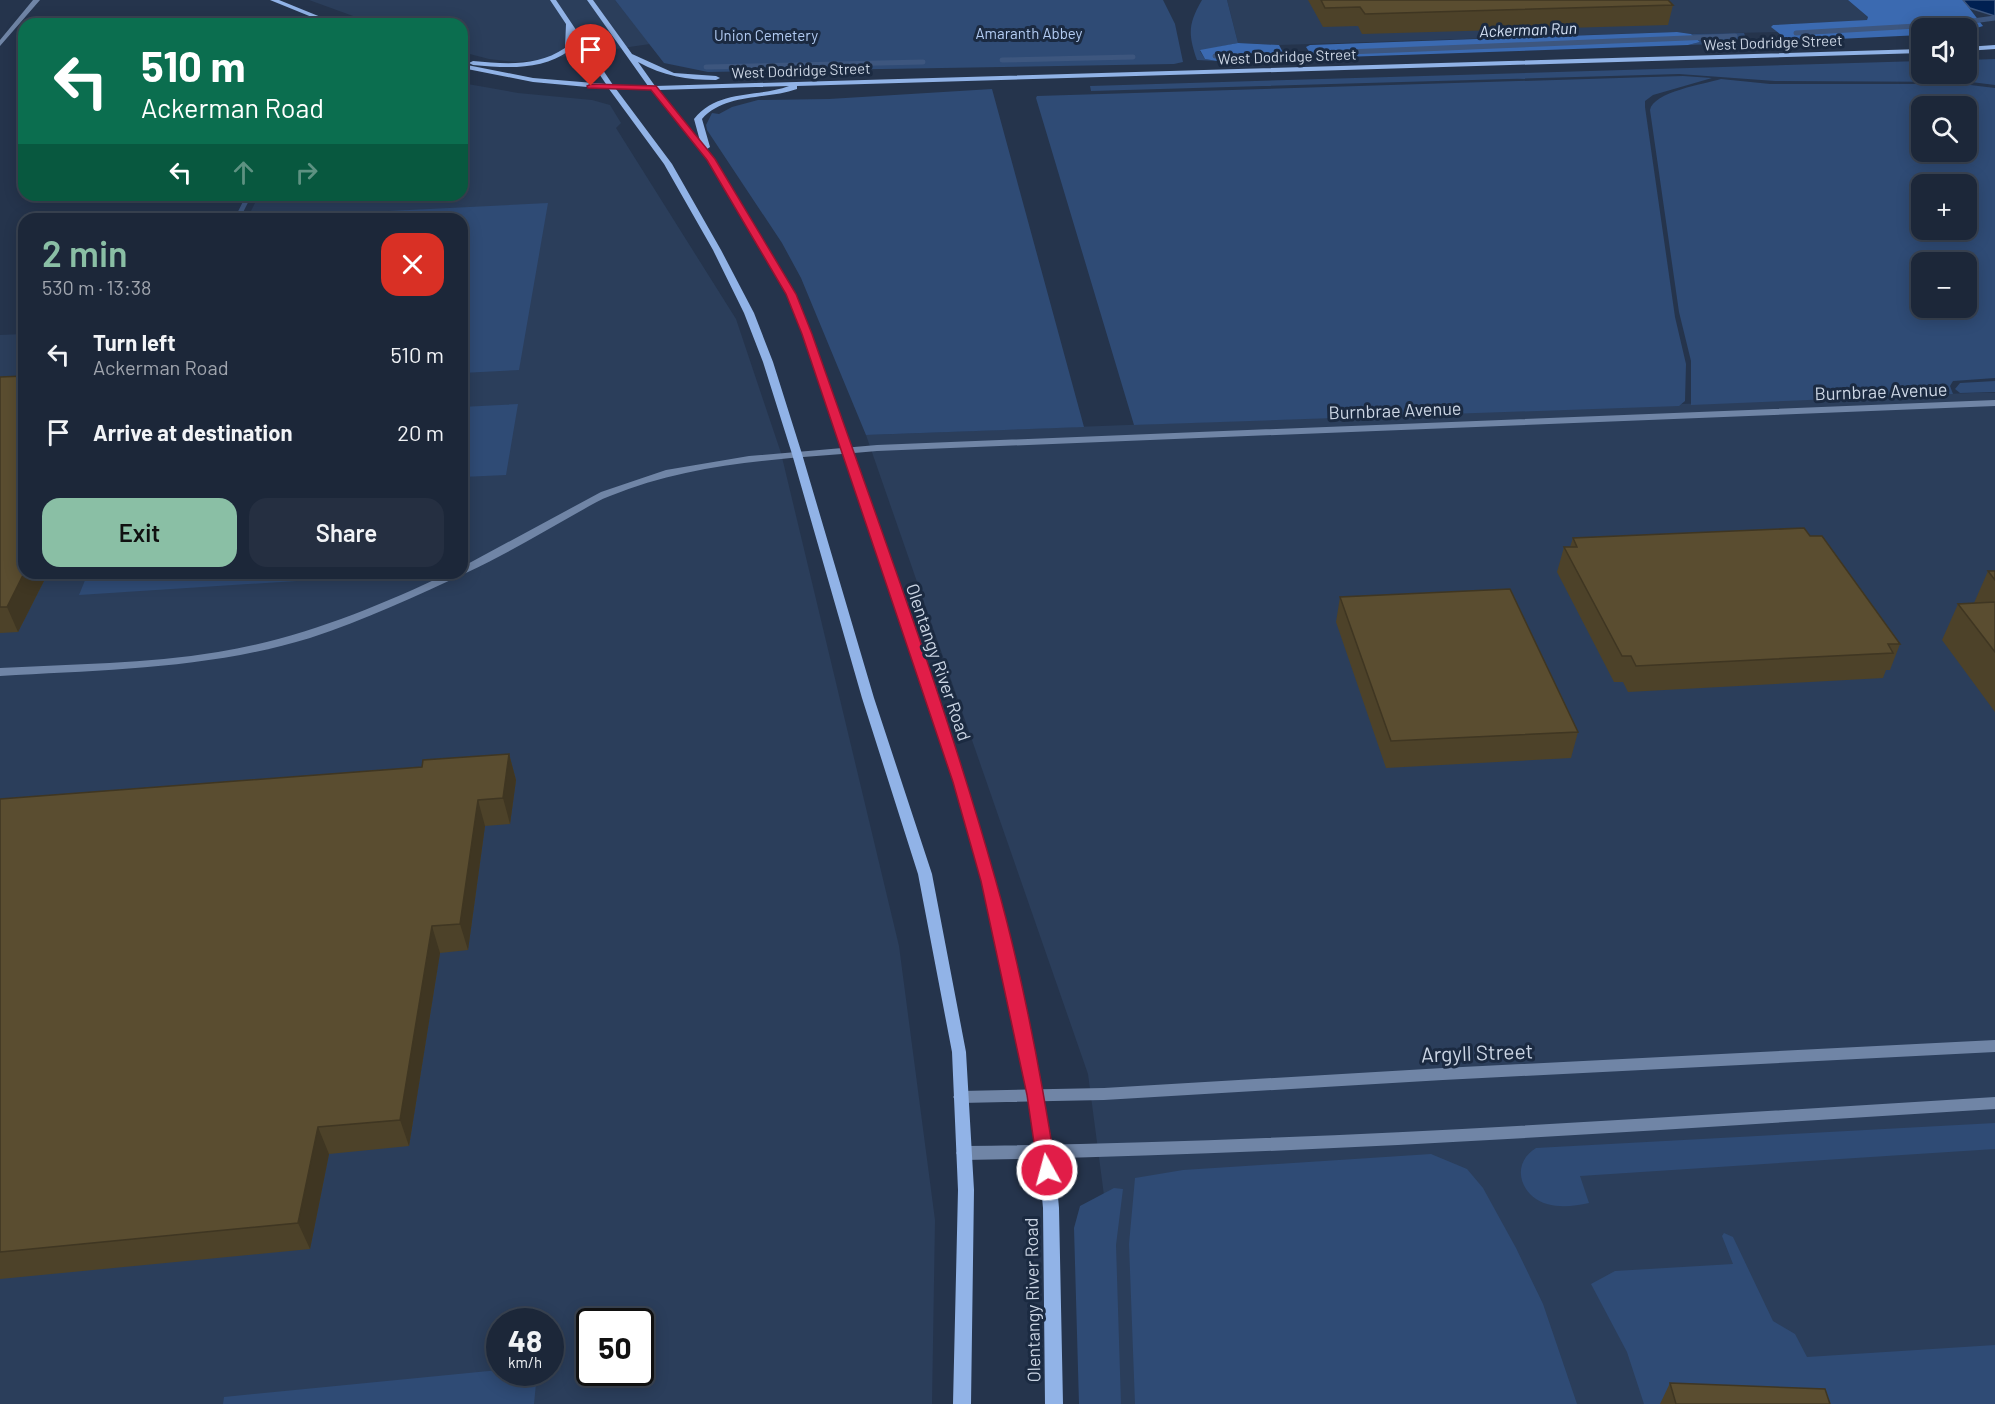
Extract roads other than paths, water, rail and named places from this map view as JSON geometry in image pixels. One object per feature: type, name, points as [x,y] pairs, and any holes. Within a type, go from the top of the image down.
[{"type":"main road","points":[[273,0],[320,18]]},
{"type":"main road","points":[[553,0],[611,87],[668,164],[723,260],[749,313],[797,454],[868,698],[925,874],[959,1052],[966,1190],[962,1404]]},
{"type":"main road","name":"Olentangy River Road","points":[[590,0],[653,87],[711,159],[791,294],[807,334],[960,782],[988,881],[1036,1095],[1046,1153],[1051,1208],[1054,1404]]},
{"type":"main road","points":[[468,61],[515,65],[551,60],[568,49],[569,23]]},
{"type":"main road","points":[[1977,48],[1995,47]]},
{"type":"main road","name":"West Dodridge Street","points":[[468,67],[549,84],[653,87],[1911,51]]},
{"type":"main road","points":[[629,54],[654,70],[688,78],[824,77],[873,81]]},
{"type":"main road","points":[[711,159],[698,125],[698,119],[705,111],[743,96],[773,94],[807,83]]},
{"type":"street","points":[[22,18],[37,0]]},
{"type":"street","points":[[0,44],[18,23]]},
{"type":"street","name":"Burnbrae Avenue","points":[[468,568],[605,494],[636,482],[690,469],[797,454],[1102,438],[1995,403]]},
{"type":"street","name":"Burnbrae Avenue","points":[[0,672],[155,663],[249,650],[376,611],[445,579]]},
{"type":"street","name":"Argyll Street","points":[[961,1097],[1104,1094],[1995,1046]]},
{"type":"street","points":[[964,1153],[1127,1151],[1525,1132],[1995,1102]]},
{"type":"waterway","name":"Ackerman Run","points":[[1796,33],[1951,24],[1995,18]]},
{"type":"waterway","name":"Ackerman Run","points":[[1323,53],[1735,36]]},
{"type":"waterway","name":"Ackerman Run","points":[[1215,56],[1268,55]]},
{"type":"waterway","name":"Ackerman Run","points":[[1002,60],[1133,57]]},
{"type":"waterway","name":"Ackerman Run","points":[[706,67],[923,62]]},
{"type":"waterway","name":"Ackerman Run","points":[[240,213],[246,201]]},
{"type":"park label","name":"Amaranth Abbey","points":[[1029,33]]},
{"type":"park label","name":"Union Cemetery","points":[[766,35]]}]
